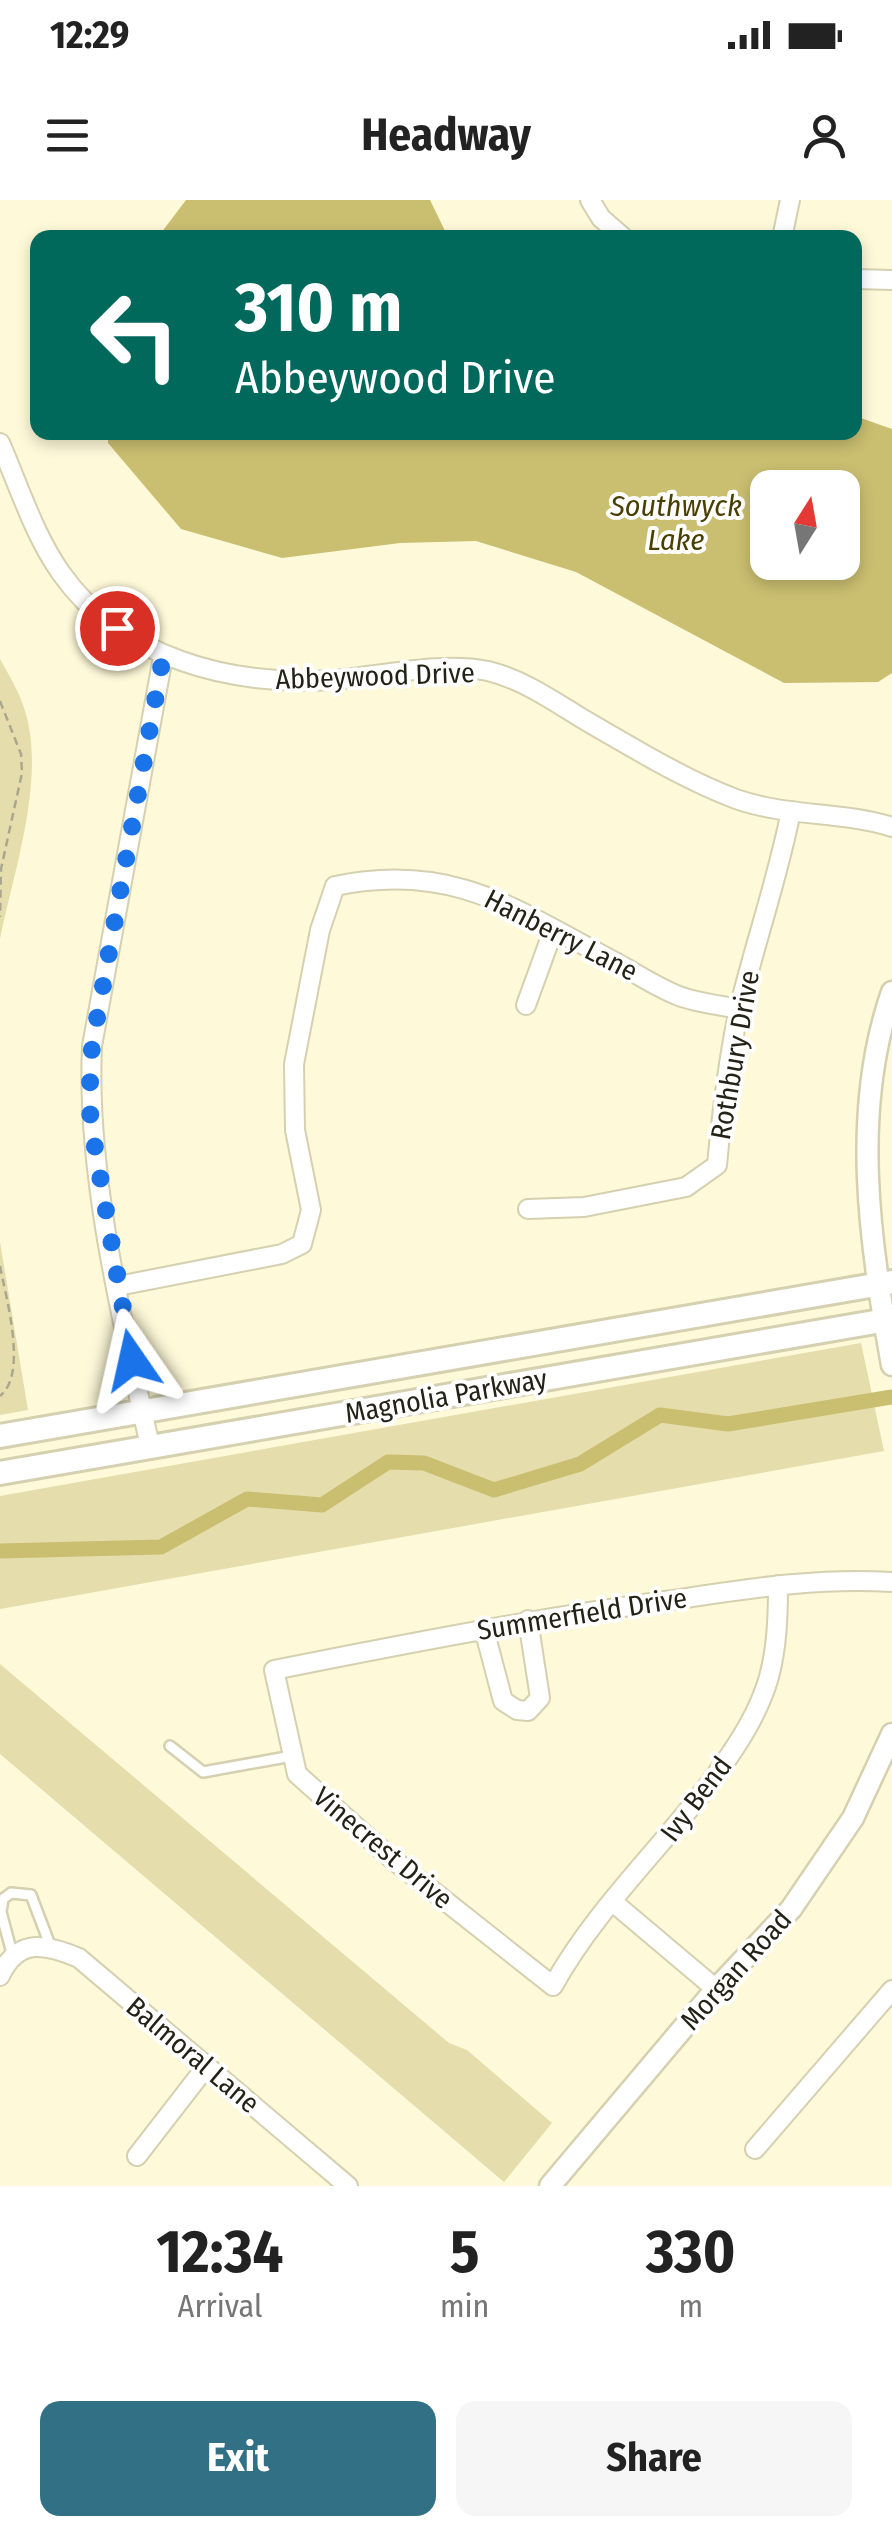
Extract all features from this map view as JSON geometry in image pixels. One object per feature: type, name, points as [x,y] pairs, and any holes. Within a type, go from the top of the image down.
[{"type":"main road","name":"Magnolia Parkway","points":[[0,1436],[886,1283]]},
{"type":"main road","name":"Magnolia Parkway","points":[[0,1473],[888,1320]]},
{"type":"main road","points":[[619,1329],[627,1365]]},
{"type":"main road","points":[[376,1371],[384,1407]]},
{"type":"street","points":[[590,200],[615,230]]},
{"type":"street","points":[[784,230],[790,200]]},
{"type":"street","points":[[862,280],[892,280]]},
{"type":"street","name":"Abbeywood Drive","points":[[0,443],[45,548],[61,574],[98,615],[163,657],[262,680],[325,680],[458,668],[486,671],[531,687],[680,773],[738,800],[892,828]]},
{"type":"street","points":[[150,1446],[118,1286],[89,1103],[92,1046],[163,657]]},
{"type":"street","name":"Rothbury Drive","points":[[528,1209],[584,1207],[686,1187],[717,1165],[725,1083],[739,1009],[791,812]]},
{"type":"street","name":"Hanberry Lane","points":[[118,1286],[282,1254],[302,1244],[312,1210],[296,1130],[294,1064],[320,930],[335,886],[370,878],[420,880],[488,895],[526,911],[552,931],[678,996],[739,1009]]},
{"type":"street","points":[[526,1005],[552,931]]},
{"type":"street","points":[[892,992],[874,1069],[866,1166],[886,1283],[892,1364]]},
{"type":"street","name":"Summerfield Drive","points":[[274,1670],[528,1620],[778,1585],[847,1580],[892,1582]]},
{"type":"street","name":"Ivy Bend","points":[[553,1986],[572,1953],[690,1811],[744,1737],[768,1679],[778,1622],[778,1585]]},
{"type":"street","points":[[484,1628],[503,1702],[528,1711],[540,1698],[528,1620]]},
{"type":"street","name":"Vinecrest Drive","points":[[274,1670],[296,1774],[391,1858],[553,1986]]},
{"type":"street","name":"Morgan Road","points":[[550,2186],[716,1989],[791,1909],[860,1806],[891,1741]]},
{"type":"street","points":[[614,1903],[716,1989]]},
{"type":"street","points":[[0,1976],[20,1952],[50,1945]]},
{"type":"street","name":"Balmoral Lane","points":[[50,1945],[79,1958],[348,2186]]},
{"type":"street","points":[[755,2149],[892,1990]]},
{"type":"street","points":[[138,2156],[206,2067]]},
{"type":"lane","points":[[170,1746],[203,1772],[293,1756]]},
{"type":"lane","points":[[20,1952],[1,1912],[3,1899],[11,1893],[31,1895],[50,1945]]},
{"type":"path","points":[[0,701],[20,754],[22,773],[1,869],[0,918]]},
{"type":"path","points":[[0,1266],[15,1362],[6,1392],[0,1396]]},
{"type":"shaded area","points":[[0,659],[24,708],[32,763],[26,823],[0,939]]},
{"type":"shaded area","points":[[0,1242],[28,1410],[0,1415]]},
{"type":"shaded area","points":[[861,1343],[884,1451],[0,1609],[0,1496]]},
{"type":"shaded area","points":[[0,1664],[449,2043],[467,2050],[552,2123],[504,2182],[0,1754]]},
{"type":"water","points":[[186,200],[430,200],[445,230],[163,230]]},
{"type":"water","name":"Southwyck Lake","points":[[862,418],[892,429],[892,673],[878,682],[784,683],[576,572],[476,541],[400,543],[282,558],[181,529],[108,440],[862,440]]},
{"type":"waterway","points":[[0,1551],[161,1547],[247,1499],[322,1505],[388,1462],[424,1463],[494,1490],[580,1464],[660,1415],[728,1424],[892,1397]]},
{"type":"route","points":[[117,628],[163,657],[92,1046],[89,1103],[132,1360]]}]
